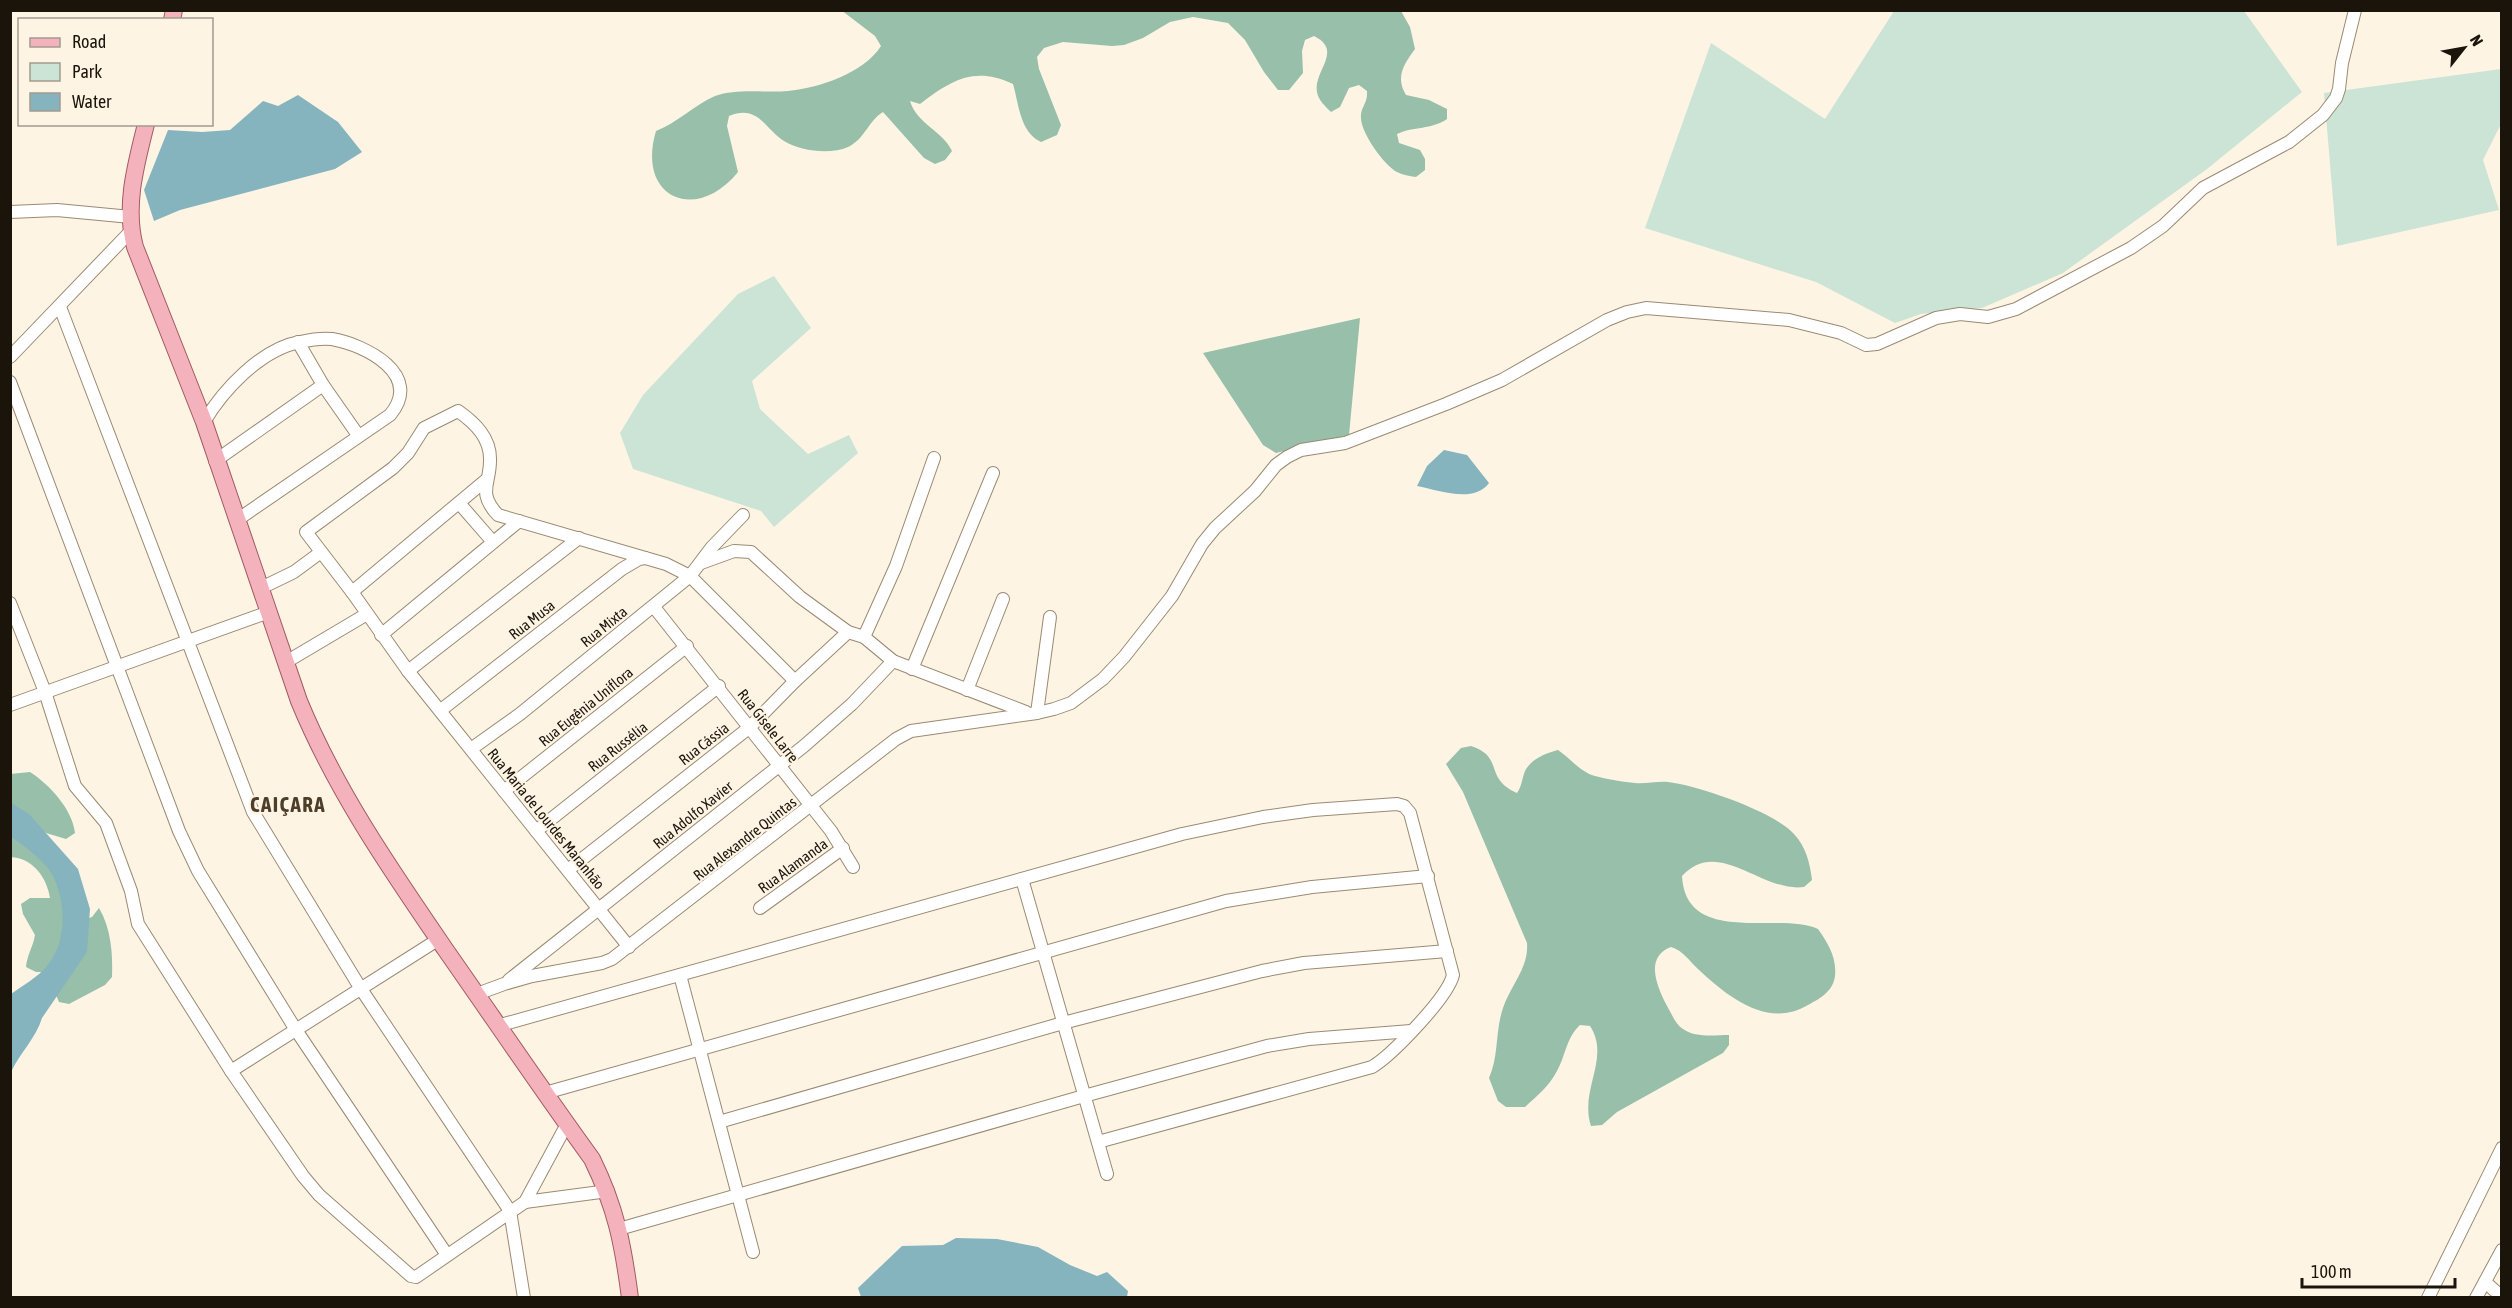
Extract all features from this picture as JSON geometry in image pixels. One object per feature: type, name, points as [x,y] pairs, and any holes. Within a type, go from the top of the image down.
[{"type":"main road","points":[[146,126],[131,193],[131,224],[135,247],[204,422],[215,461],[303,711],[329,768],[394,875],[592,1159],[608,1191],[619,1229],[630,1298]]},
{"type":"street","name":"Rua Alexandre Quintas","points":[[477,994],[504,984],[602,963],[629,947],[896,739],[911,731],[1054,710],[1071,703],[1103,679],[1124,657],[1172,596],[1202,544],[1215,528],[1255,492],[1276,465],[1300,450],[1345,443],[1446,404],[1503,380],[1607,320],[1646,308],[1789,320],[1841,333],[1866,345],[1876,344],[1922,322],[1936,318],[1960,314],[1988,317],[2016,309],[2131,248],[2163,226],[2203,188],[2289,141],[2324,115],[2336,98],[2339,89],[2342,63],[2355,10]]},
{"type":"street","points":[[10,212],[57,210],[131,224],[60,307],[10,357]]},
{"type":"street","points":[[60,307],[253,812],[282,863],[361,989],[510,1211],[524,1298]]},
{"type":"street","points":[[204,422],[213,406],[234,382],[268,356],[298,342],[330,339],[350,344],[383,361],[397,376],[401,390],[397,407],[390,415],[237,520]]},
{"type":"street","points":[[298,342],[323,385],[358,435]]},
{"type":"street","points":[[10,382],[179,831],[198,871],[296,1030],[447,1255]]},
{"type":"street","points":[[215,461],[323,385]]},
{"type":"street","name":"Rua Maria de Lourdes Maranhão","points":[[486,480],[491,463],[486,440],[476,424],[458,411],[424,428],[408,453],[393,468],[306,532],[408,671],[629,947]]},
{"type":"street","points":[[864,638],[896,566],[934,458]]},
{"type":"street","points":[[912,669],[993,473]]},
{"type":"street","points":[[352,592],[486,480]]},
{"type":"street","points":[[486,480],[490,506],[498,515],[666,564],[690,576],[795,681]]},
{"type":"street","points":[[459,503],[493,542]]},
{"type":"street","name":"Rua Mixta","points":[[471,749],[520,714],[654,607],[690,576],[712,547],[743,515]]},
{"type":"street","points":[[381,635],[519,521]]},
{"type":"street","points":[[408,671],[579,538]]},
{"type":"street","points":[[701,563],[734,551],[751,552],[800,597],[848,632],[864,638],[893,661],[1034,713],[1050,617]]},
{"type":"street","points":[[261,588],[294,572],[321,552]]},
{"type":"street","name":"Rua Musa","points":[[441,710],[622,569],[645,558]]},
{"type":"street","points":[[967,690],[1003,599]]},
{"type":"street","points":[[10,603],[45,692],[75,786],[106,824],[131,891],[138,924],[231,1071],[303,1176],[320,1195],[411,1276],[420,1275],[525,1202],[608,1191]]},
{"type":"street","name":"Rua Gisele Larre","points":[[654,607],[780,765],[843,848],[853,867]]},
{"type":"street","points":[[10,705],[269,612]]},
{"type":"street","points":[[286,662],[367,614]]},
{"type":"street","name":"Rua Cássia","points":[[568,870],[750,727],[848,632]]},
{"type":"street","name":"Rua Eugênia Uniflora","points":[[504,791],[687,646]]},
{"type":"street","name":"Rua Adolfo Xavier","points":[[504,984],[780,765],[852,704],[893,661]]},
{"type":"street","name":"Rua Russélia","points":[[536,831],[719,686]]},
{"type":"street","points":[[498,1026],[1182,834],[1263,817],[1313,810],[1398,804],[1404,806],[1410,813],[1453,975],[1451,985],[1411,1031],[1389,1055],[1372,1067],[1098,1142]]},
{"type":"street","name":"Rua Alamanda","points":[[760,908],[843,848]]},
{"type":"street","points":[[545,1093],[1226,901],[1312,887],[1428,876]]},
{"type":"street","points":[[1022,879],[1107,1174]]},
{"type":"street","points":[[231,1071],[439,939]]},
{"type":"street","points":[[718,1122],[1063,1023],[1293,965],[1447,951]]},
{"type":"street","points":[[680,975],[753,1252]]},
{"type":"street","points":[[619,1229],[1267,1046],[1411,1031]]},
{"type":"street","points":[[525,1202],[567,1124]]},
{"type":"street","points":[[2428,1298],[2497,1169],[2502,1148]]},
{"type":"street","points":[[2476,1298],[2502,1250]]},
{"type":"street","points":[[2485,1282],[2502,1297]]},
{"type":"green space","points":[[841,10],[1401,11],[1410,27],[1415,49],[1402,71],[1403,88],[1406,95],[1429,100],[1447,109],[1447,119],[1435,125],[1397,134],[1399,143],[1420,150],[1425,159],[1425,170],[1416,177],[1399,173],[1380,156],[1365,132],[1361,114],[1367,91],[1359,85],[1349,88],[1340,107],[1331,112],[1319,98],[1317,84],[1327,55],[1327,48],[1323,42],[1314,36],[1305,40],[1302,51],[1303,73],[1289,90],[1278,90],[1245,40],[1228,23],[1193,17],[1170,22],[1143,38],[1124,45],[1063,42],[1044,48],[1037,57],[1039,69],[1061,125],[1057,135],[1041,142],[1024,125],[1013,84],[987,76],[975,76],[953,82],[920,104],[910,101],[918,116],[943,138],[952,151],[945,160],[935,164],[924,158],[883,112],[854,144],[833,151],[807,149],[791,144],[777,136],[754,115],[739,113],[729,116],[727,126],[738,172],[722,188],[705,197],[688,200],[674,196],[662,187],[654,173],[652,154],[656,131],[715,96],[742,91],[788,91],[827,83],[864,64],[873,56],[881,46],[875,36]]},
{"type":"green space","points":[[1894,11],[2244,11],[2302,92],[2207,169],[2063,273],[1982,308],[1921,314],[1895,323],[1816,282],[1645,228],[1711,43],[1825,119]]},
{"type":"green space","points":[[2501,69],[2501,124],[2483,160],[2499,210],[2337,246],[2324,93]]},
{"type":"green space","points":[[774,276],[811,328],[752,381],[760,409],[808,454],[849,435],[858,453],[774,527],[761,511],[633,469],[620,433],[643,395],[738,294]]},
{"type":"green space","points":[[1360,318],[1349,435],[1276,453],[1263,445],[1203,353]]},
{"type":"green space","points":[[1471,746],[1488,756],[1500,781],[1517,793],[1525,771],[1531,763],[1558,750],[1580,768],[1595,776],[1635,783],[1668,782],[1697,788],[1735,801],[1784,826],[1802,844],[1807,856],[1812,880],[1804,887],[1788,887],[1725,863],[1710,862],[1696,865],[1682,876],[1687,898],[1699,912],[1717,919],[1737,922],[1801,924],[1818,929],[1833,957],[1835,976],[1832,986],[1817,1000],[1793,1011],[1764,1012],[1749,1007],[1723,990],[1683,954],[1671,947],[1663,952],[1655,965],[1657,982],[1663,998],[1676,1022],[1688,1032],[1729,1035],[1729,1045],[1723,1053],[1617,1112],[1602,1125],[1591,1126],[1588,1113],[1596,1062],[1596,1038],[1590,1026],[1580,1025],[1572,1035],[1560,1065],[1547,1086],[1525,1107],[1506,1107],[1498,1101],[1489,1078],[1501,1017],[1506,1000],[1525,961],[1527,943],[1463,792],[1446,764],[1461,748]]},
{"type":"green space","points":[[30,772],[59,798],[70,815],[75,833],[66,839],[46,833],[11,810],[10,774]]},
{"type":"green space","points":[[11,830],[30,839],[83,920],[92,917],[99,908],[109,933],[112,977],[105,985],[69,1004],[59,1002],[46,972],[36,972],[26,967],[35,935],[23,914],[21,904],[30,898],[50,898],[46,883],[38,870],[26,861],[11,857]]},
{"type":"water","points":[[298,95],[338,122],[362,152],[335,169],[180,210],[154,221],[144,190],[168,130],[202,132],[230,130],[263,101],[278,106]]},
{"type":"water","points":[[1444,450],[1467,455],[1489,483],[1474,493],[1465,494],[1417,486],[1427,466]]},
{"type":"water","points":[[11,803],[29,814],[78,869],[90,909],[87,952],[42,1018],[11,1072],[11,994],[35,978],[47,966],[58,946],[63,923],[61,900],[51,873],[35,855],[11,837]]},
{"type":"water","points":[[956,1238],[997,1239],[1038,1247],[1070,1265],[1097,1276],[1107,1272],[1128,1291],[1127,1297],[861,1297],[858,1288],[902,1246],[943,1245]]},
{"type":"district","name":"CAIÇARA","points":[[288,805]]}]
